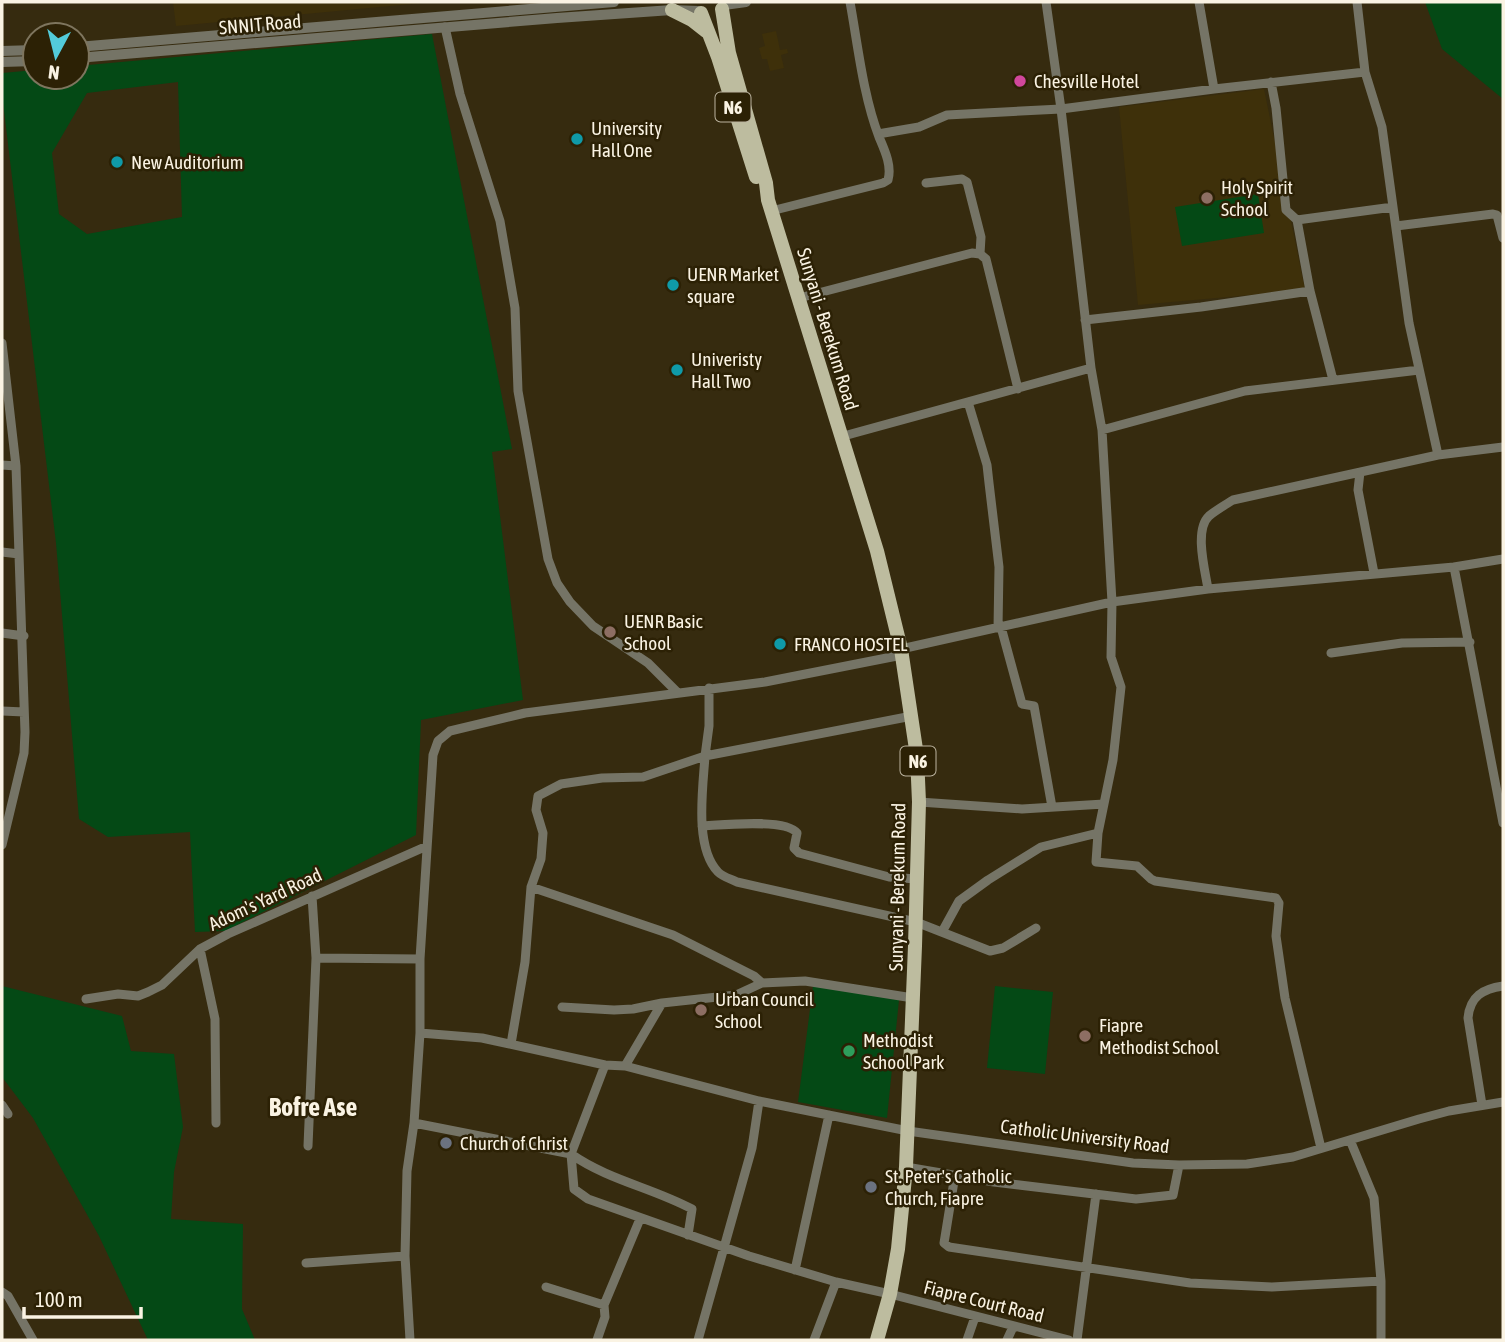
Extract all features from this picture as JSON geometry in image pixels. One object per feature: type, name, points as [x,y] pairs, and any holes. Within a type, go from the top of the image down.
[{"type":"main road","points":[[697,9],[712,15],[724,5]]},
{"type":"main road","name":"Sunyani - Berekum Road","points":[[724,5],[729,53],[770,205],[877,551],[902,652],[918,756],[916,922],[906,1167],[898,1249],[890,1294],[877,1340]]},
{"type":"main road","name":"Sunyani - Berekum Road","points":[[697,9],[709,34],[758,184],[770,205]]},
{"type":"main road","points":[[672,10],[692,20],[709,34]]},
{"type":"street","name":"SNNIT Road","points":[[329,31],[614,2]]},
{"type":"street","points":[[724,5],[746,2]]},
{"type":"street","points":[[770,205],[888,180],[888,162],[864,79],[850,2]]},
{"type":"street","points":[[1046,2],[1091,368],[1102,430],[1112,602],[1111,657],[1121,687],[1113,760],[1098,833],[1096,862],[1137,866],[1155,881],[1270,895],[1279,902],[1276,936],[1286,998],[1321,1148]]},
{"type":"street","points":[[1199,2],[1214,89]]},
{"type":"street","points":[[1357,2],[1365,72],[1382,127],[1409,323],[1438,455]]},
{"type":"street","name":"SNNIT Road","points":[[91,46],[329,31],[445,27],[697,9]]},
{"type":"street","points":[[445,27],[462,101],[500,221],[515,308],[518,391],[548,559],[556,583],[593,625],[648,663],[677,692]]},
{"type":"street","name":"SNNIT Road","points":[[91,56],[314,32]]},
{"type":"street","points":[[2,51],[21,50]]},
{"type":"street","points":[[2,62],[21,61]]},
{"type":"street","points":[[878,134],[919,128],[947,115],[1060,110],[1365,72]]},
{"type":"street","points":[[1271,82],[1286,210],[1297,220],[1310,291],[1332,380]]},
{"type":"street","points":[[926,183],[962,179],[967,182],[981,237],[980,254]]},
{"type":"street","points":[[1297,220],[1393,207]]},
{"type":"street","points":[[1396,226],[1493,214],[1497,215],[1503,238]]},
{"type":"street","points":[[799,298],[972,253],[980,254],[986,259],[1018,388]]},
{"type":"street","points":[[1085,320],[1310,291]]},
{"type":"street","points":[[2,343],[5,390],[16,466],[24,636],[24,753],[2,845]]},
{"type":"street","points":[[840,437],[1091,368]]},
{"type":"street","points":[[1102,430],[1245,391],[1419,370]]},
{"type":"street","points":[[968,402],[987,465],[999,568],[999,627],[1022,704],[1034,706],[1052,807]]},
{"type":"street","points":[[1208,589],[1202,524],[1233,500],[1438,455],[1503,447]]},
{"type":"street","points":[[2,466],[16,466]]},
{"type":"street","points":[[1360,472],[1358,490],[1374,573]]},
{"type":"street","points":[[2,552],[19,554]]},
{"type":"street","points":[[410,1340],[405,1256],[407,1171],[414,1123],[420,1033],[420,959],[427,846],[433,755],[438,741],[450,731],[525,713],[765,682],[1112,602],[1208,589],[1454,567],[1503,559]]},
{"type":"street","points":[[1454,567],[1500,792],[1503,823]]},
{"type":"street","points":[[2,633],[24,636]]},
{"type":"street","points":[[1331,653],[1402,643],[1470,642]]},
{"type":"street","points":[[709,688],[702,826],[709,860],[720,874],[737,882],[916,922],[990,951],[1003,948],[1036,928]]},
{"type":"street","points":[[2,711],[24,712]]},
{"type":"street","points":[[511,1044],[524,962],[531,887],[541,859],[543,833],[536,810],[538,796],[561,784],[602,778],[643,777],[705,756],[912,716]]},
{"type":"street","points":[[919,802],[1022,809],[1104,804]]},
{"type":"street","points":[[702,826],[745,824],[790,827],[797,833],[794,848],[799,853],[889,877],[916,879]]},
{"type":"street","points":[[942,932],[959,901],[1041,847],[1098,833]]},
{"type":"street","name":"Adom's Yard Road","points":[[86,999],[118,994],[138,996],[148,992],[162,985],[200,949],[248,924],[427,846]]},
{"type":"street","points":[[531,887],[673,935],[754,976],[762,983]]},
{"type":"street","points":[[309,1146],[316,958],[312,896]]},
{"type":"street","points":[[200,949],[215,1019],[216,1123]]},
{"type":"street","points":[[316,958],[420,959]]},
{"type":"street","points":[[562,1007],[614,1010],[736,995],[762,983],[805,981],[913,998]]},
{"type":"street","points":[[1482,1105],[1468,1018],[1469,1007],[1477,994],[1489,988],[1503,986]]},
{"type":"street","points":[[625,1066],[662,1003]]},
{"type":"street","name":"Catholic University Road","points":[[420,1033],[482,1038],[605,1065],[625,1066],[759,1101],[908,1131],[1133,1163],[1247,1164],[1293,1157],[1419,1119],[1503,1102]]},
{"type":"street","points":[[571,1154],[605,1065]]},
{"type":"street","points":[[698,1340],[752,1148],[759,1101]]},
{"type":"street","points":[[2,1105],[8,1114]]},
{"type":"street","points":[[795,1270],[829,1115]]},
{"type":"street","points":[[414,1123],[571,1154],[592,1168],[692,1209],[688,1235]]},
{"type":"street","points":[[1350,1140],[1374,1198],[1381,1281],[1381,1340]]},
{"type":"street","name":"Fiapre Court Road","points":[[571,1154],[574,1189],[587,1199],[640,1219],[836,1282],[1013,1326],[1041,1337],[1069,1340]]},
{"type":"street","points":[[906,1167],[1136,1199],[1173,1195],[1179,1165]]},
{"type":"street","points":[[955,1175],[944,1243],[949,1247],[1190,1283],[1272,1287],[1381,1281]]},
{"type":"street","points":[[1077,1340],[1096,1194]]},
{"type":"street","points":[[597,1340],[605,1317],[604,1305],[640,1219]]},
{"type":"street","points":[[306,1263],[405,1256]]},
{"type":"street","points":[[814,1340],[836,1282]]},
{"type":"street","points":[[546,1287],[604,1305]]},
{"type":"street","points":[[2,1293],[8,1296],[33,1340]]},
{"type":"street","points":[[967,1340],[975,1317]]},
{"type":"street","points":[[1007,1340],[1013,1326]]},
{"type":"shaded area","points":[[173,2],[433,2],[176,26]]},
{"type":"shaded area","points":[[776,31],[780,50],[787,49],[788,53],[781,55],[784,68],[770,71],[767,59],[762,59],[759,48],[765,46],[762,34]]},
{"type":"shaded area","name":"Holy Spirit School","points":[[1264,89],[1305,290],[1138,305],[1119,107]]},
{"type":"green space","points":[[1425,2],[1503,2],[1503,99],[1442,49]]},
{"type":"green space","points":[[432,34],[512,449],[492,452],[523,700],[421,720],[416,835],[225,931],[195,932],[190,832],[108,837],[79,819],[56,543],[2,94],[2,73],[21,71],[21,91],[91,91],[91,65]],"holes":[[[178,82],[182,217],[87,234],[59,214],[52,153],[87,93]]]},
{"type":"green space","points":[[1258,194],[1264,233],[1182,246],[1175,207]]},
{"type":"green space","points":[[2,986],[122,1016],[131,1051],[174,1054],[183,1127],[174,1172],[171,1219],[243,1224],[242,1309],[255,1340],[148,1340],[99,1236],[33,1118],[2,1077]]},
{"type":"green space","name":"Methodist School Park","points":[[813,986],[899,1000],[887,1118],[798,1102]]},
{"type":"green space","points":[[995,986],[1053,992],[1045,1074],[987,1068]]},
{"type":"place","name":"Chesville Hotel","points":[[1020,81]]},
{"type":"place","name":"University Hall One","points":[[577,139]]},
{"type":"place","name":"New Auditorium","points":[[117,162]]},
{"type":"place","name":"Holy Spirit School","points":[[1207,198]]},
{"type":"place","name":"UENR Market square","points":[[673,285]]},
{"type":"place","name":"Univeristy Hall Two","points":[[677,370]]},
{"type":"place","name":"UENR Basic School","points":[[610,632]]},
{"type":"place","name":"FRANCO HOSTEL","points":[[780,644]]},
{"type":"place","name":"Urban Council School","points":[[701,1010]]},
{"type":"place","name":"Fiapre Methodist School","points":[[1085,1036]]},
{"type":"place","name":"Methodist School Park","points":[[849,1051]]},
{"type":"place","name":"Church of Christ","points":[[446,1143]]},
{"type":"place","name":"St. Peter's Catholic Church, Fiapre","points":[[871,1187]]},
{"type":"district","name":"Bofre Ase","points":[[313,1107]]}]
